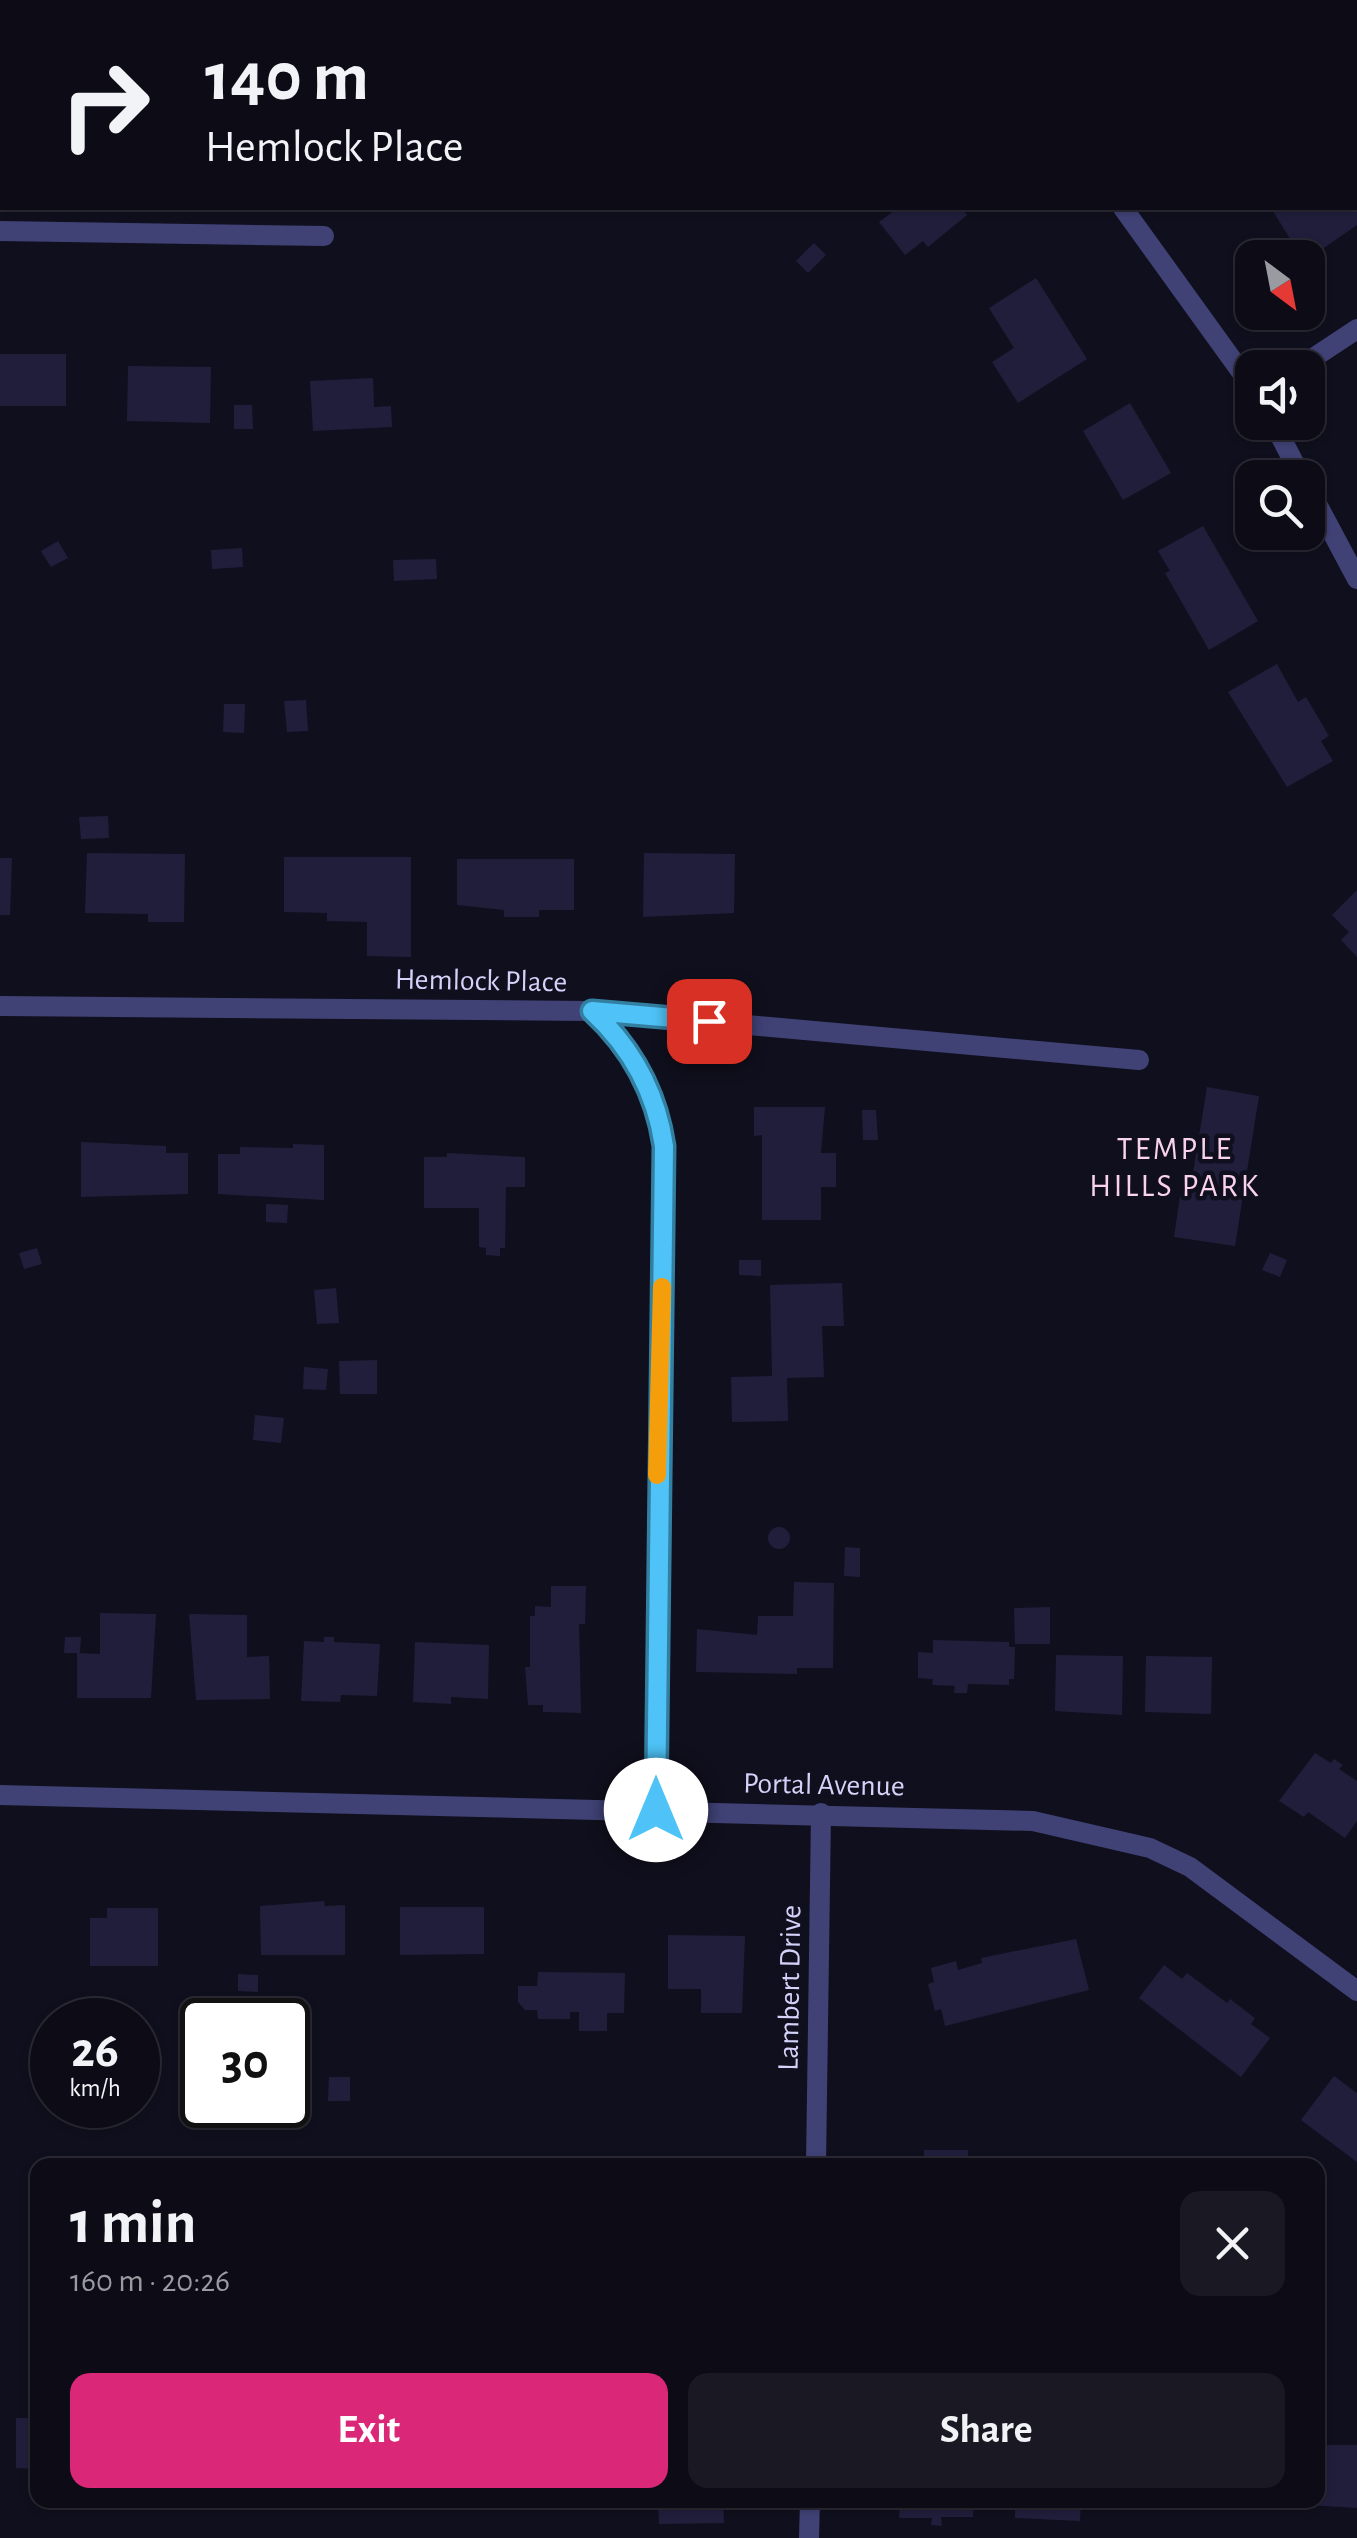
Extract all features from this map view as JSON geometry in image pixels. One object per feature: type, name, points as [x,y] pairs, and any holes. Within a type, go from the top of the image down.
[{"type":"street","points":[[1124,210],[1235,363]]},
{"type":"street","points":[[0,232],[324,236]]},
{"type":"street","points":[[1325,350],[1357,329]]},
{"type":"street","points":[[1325,519],[1357,578]]},
{"type":"street","name":"Hemlock Place","points":[[0,1006],[592,1011],[1139,1060]]},
{"type":"street","points":[[592,1011],[614,1032],[642,1074],[664,1146],[656,1810]]},
{"type":"street","name":"Portal Avenue","points":[[0,1795],[1033,1821],[1150,1848],[1227,1892],[1357,1991]]},
{"type":"street","name":"Lambert Drive","points":[[816,2158],[821,1813]]},
{"type":"street","points":[[810,2508],[810,2538]]},
{"type":"building","points":[[895,210],[963,210],[967,215],[928,247],[923,241],[905,255],[879,222]]},
{"type":"building","points":[[1272,210],[1357,210],[1357,225],[1325,247],[1325,240],[1291,240]]},
{"type":"building","points":[[814,243],[826,255],[808,273],[796,261]]},
{"type":"building","points":[[1036,278],[1087,359],[1018,403],[992,362],[1014,348],[989,308]]},
{"type":"building","points":[[0,354],[66,354],[66,406],[0,406]]},
{"type":"building","points":[[128,366],[211,367],[210,423],[127,421]]},
{"type":"building","points":[[373,378],[374,407],[391,406],[392,427],[313,431],[310,381]]},
{"type":"building","points":[[1130,403],[1171,473],[1123,500],[1083,431]]},
{"type":"building","points":[[234,405],[252,405],[253,429],[234,429]]},
{"type":"building","points":[[1203,526],[1258,621],[1209,650],[1165,573],[1170,571],[1158,551]]},
{"type":"building","points":[[58,541],[68,558],[51,567],[41,551]]},
{"type":"building","points":[[242,548],[243,567],[212,569],[211,550]]},
{"type":"building","points":[[436,559],[437,579],[394,581],[393,560]]},
{"type":"building","points":[[1277,664],[1298,702],[1306,697],[1329,736],[1321,741],[1333,761],[1287,787],[1228,692]]},
{"type":"building","points":[[306,700],[308,731],[287,732],[284,701]]},
{"type":"building","points":[[224,704],[245,704],[244,733],[223,732]]},
{"type":"building","points":[[108,816],[109,838],[81,839],[79,817]]},
{"type":"building","points":[[87,853],[185,854],[184,922],[148,922],[148,914],[85,913]]},
{"type":"building","points":[[644,853],[735,854],[734,913],[643,917]]},
{"type":"building","points":[[284,857],[411,857],[411,957],[367,956],[367,922],[327,921],[327,913],[284,912]]},
{"type":"building","points":[[0,858],[12,858],[10,915],[0,915]]},
{"type":"building","points":[[457,859],[574,859],[574,910],[539,910],[539,917],[504,917],[504,910],[457,905]]},
{"type":"building","points":[[1357,890],[1357,957],[1341,940],[1349,932],[1332,915]]},
{"type":"building","points":[[1207,1087],[1259,1096],[1235,1246],[1174,1237],[1180,1196],[1189,1197]]},
{"type":"building","points":[[754,1107],[825,1107],[821,1153],[836,1153],[836,1187],[821,1187],[821,1220],[762,1220],[762,1135],[754,1136]]},
{"type":"building","points":[[862,1110],[876,1110],[878,1140],[863,1140]]},
{"type":"building","points":[[81,1142],[166,1146],[166,1153],[188,1153],[188,1194],[81,1197]]},
{"type":"building","points":[[293,1144],[324,1145],[324,1200],[218,1194],[218,1154],[240,1154],[240,1147],[293,1148]]},
{"type":"building","points":[[447,1153],[525,1157],[525,1187],[506,1187],[505,1248],[500,1248],[500,1256],[486,1255],[486,1248],[479,1247],[479,1208],[424,1208],[424,1157],[447,1157]]},
{"type":"building","points":[[266,1204],[288,1205],[287,1223],[266,1222]]},
{"type":"building","points":[[37,1248],[42,1264],[24,1269],[19,1253]]},
{"type":"building","points":[[1270,1253],[1287,1260],[1280,1277],[1262,1270]]},
{"type":"building","points":[[739,1260],[761,1260],[761,1276],[739,1275]]},
{"type":"building","points":[[842,1283],[844,1326],[822,1326],[824,1377],[787,1378],[788,1421],[732,1422],[731,1377],[772,1376],[770,1285]]},
{"type":"building","points":[[336,1288],[339,1323],[317,1324],[314,1290]]},
{"type":"building","points":[[377,1360],[377,1394],[340,1394],[339,1361]]},
{"type":"building","points":[[304,1367],[328,1369],[326,1390],[303,1389]]},
{"type":"building","points":[[255,1415],[284,1418],[281,1443],[253,1440]]},
{"type":"building","points":[[779,1527],[787,1530],[787,1546],[779,1549],[771,1546],[768,1538],[771,1530]]},
{"type":"building","points":[[845,1547],[860,1548],[860,1577],[844,1576]]},
{"type":"building","points":[[794,1582],[834,1583],[833,1668],[797,1668],[797,1674],[696,1672],[697,1629],[757,1635],[758,1616],[793,1616]]},
{"type":"building","points":[[551,1586],[586,1586],[585,1624],[579,1624],[581,1713],[543,1712],[543,1705],[528,1705],[525,1667],[530,1667],[530,1616],[535,1616],[535,1606],[551,1607]]},
{"type":"building","points":[[1050,1607],[1050,1644],[1015,1644],[1014,1608]]},
{"type":"building","points":[[100,1613],[156,1614],[151,1698],[77,1698],[77,1653],[100,1654]]},
{"type":"building","points":[[189,1614],[247,1615],[247,1657],[269,1656],[270,1699],[196,1700]]},
{"type":"building","points":[[65,1637],[81,1637],[80,1653],[64,1653]]},
{"type":"building","points":[[324,1637],[334,1637],[334,1642],[380,1644],[377,1696],[341,1695],[340,1702],[301,1701],[304,1641],[324,1642]]},
{"type":"building","points":[[933,1640],[1009,1642],[1009,1647],[1015,1647],[1014,1679],[1009,1679],[1009,1685],[968,1684],[967,1693],[954,1693],[955,1686],[932,1685],[933,1679],[918,1678],[918,1652],[933,1653]]},
{"type":"building","points":[[415,1642],[489,1645],[488,1699],[451,1697],[451,1704],[413,1702]]},
{"type":"building","points":[[1056,1655],[1123,1656],[1122,1715],[1055,1711]]},
{"type":"building","points":[[1146,1656],[1212,1657],[1211,1714],[1145,1712]]},
{"type":"building","points":[[1315,1753],[1343,1765],[1339,1769],[1357,1781],[1357,1821],[1345,1838],[1308,1812],[1304,1817],[1279,1801]]},
{"type":"building","points":[[324,1901],[325,1906],[345,1905],[345,1955],[261,1955],[260,1906]]},
{"type":"building","points":[[400,1907],[484,1907],[484,1954],[400,1955]]},
{"type":"building","points":[[107,1908],[158,1908],[158,1966],[90,1966],[90,1918],[107,1918]]},
{"type":"building","points":[[668,1935],[745,1936],[742,2013],[701,2013],[701,1989],[668,1989]]},
{"type":"building","points":[[1076,1939],[1089,1990],[945,2026],[941,2009],[935,2011],[928,1984],[934,1982],[931,1968],[956,1961],[958,1970],[982,1963],[981,1958]]},
{"type":"building","points":[[1164,1965],[1182,1979],[1187,1973],[1227,2003],[1230,1999],[1255,2018],[1251,2024],[1270,2038],[1241,2077],[1139,1998]]},
{"type":"building","points":[[538,1972],[625,1973],[624,2013],[607,2013],[607,2031],[579,2031],[579,2012],[570,2012],[570,2019],[538,2019],[537,2010],[525,2010],[518,2002],[518,1986],[537,1986]]},
{"type":"building","points":[[238,1974],[258,1975],[258,1992],[238,1991]]},
{"type":"building","points":[[1334,2076],[1357,2093],[1357,2162],[1301,2120]]},
{"type":"building","points":[[329,2077],[350,2077],[350,2101],[328,2101]]},
{"type":"building","points":[[924,2150],[968,2150],[968,2158],[924,2158]]},
{"type":"building","points":[[16,2418],[30,2418],[30,2469],[16,2468]]},
{"type":"building","points":[[1325,2445],[1357,2445],[1357,2508],[1325,2506]]},
{"type":"building","points":[[658,2508],[723,2508],[724,2523],[659,2524]]},
{"type":"building","points":[[900,2508],[974,2508],[973,2517],[941,2517],[942,2526],[931,2525],[932,2518],[899,2518]]},
{"type":"building","points":[[1015,2508],[1081,2508],[1080,2521],[1015,2518]]},
{"type":"slow traffic","points":[[657,1475],[662,1287]]},
{"type":"district","name":"TEMPLE HILLS PARK","points":[[1175,1166]]},
{"type":"route","points":[[656,1810],[656,1487],[664,1146],[649,1089],[634,1060],[614,1032],[592,1011],[709,1021]]}]
